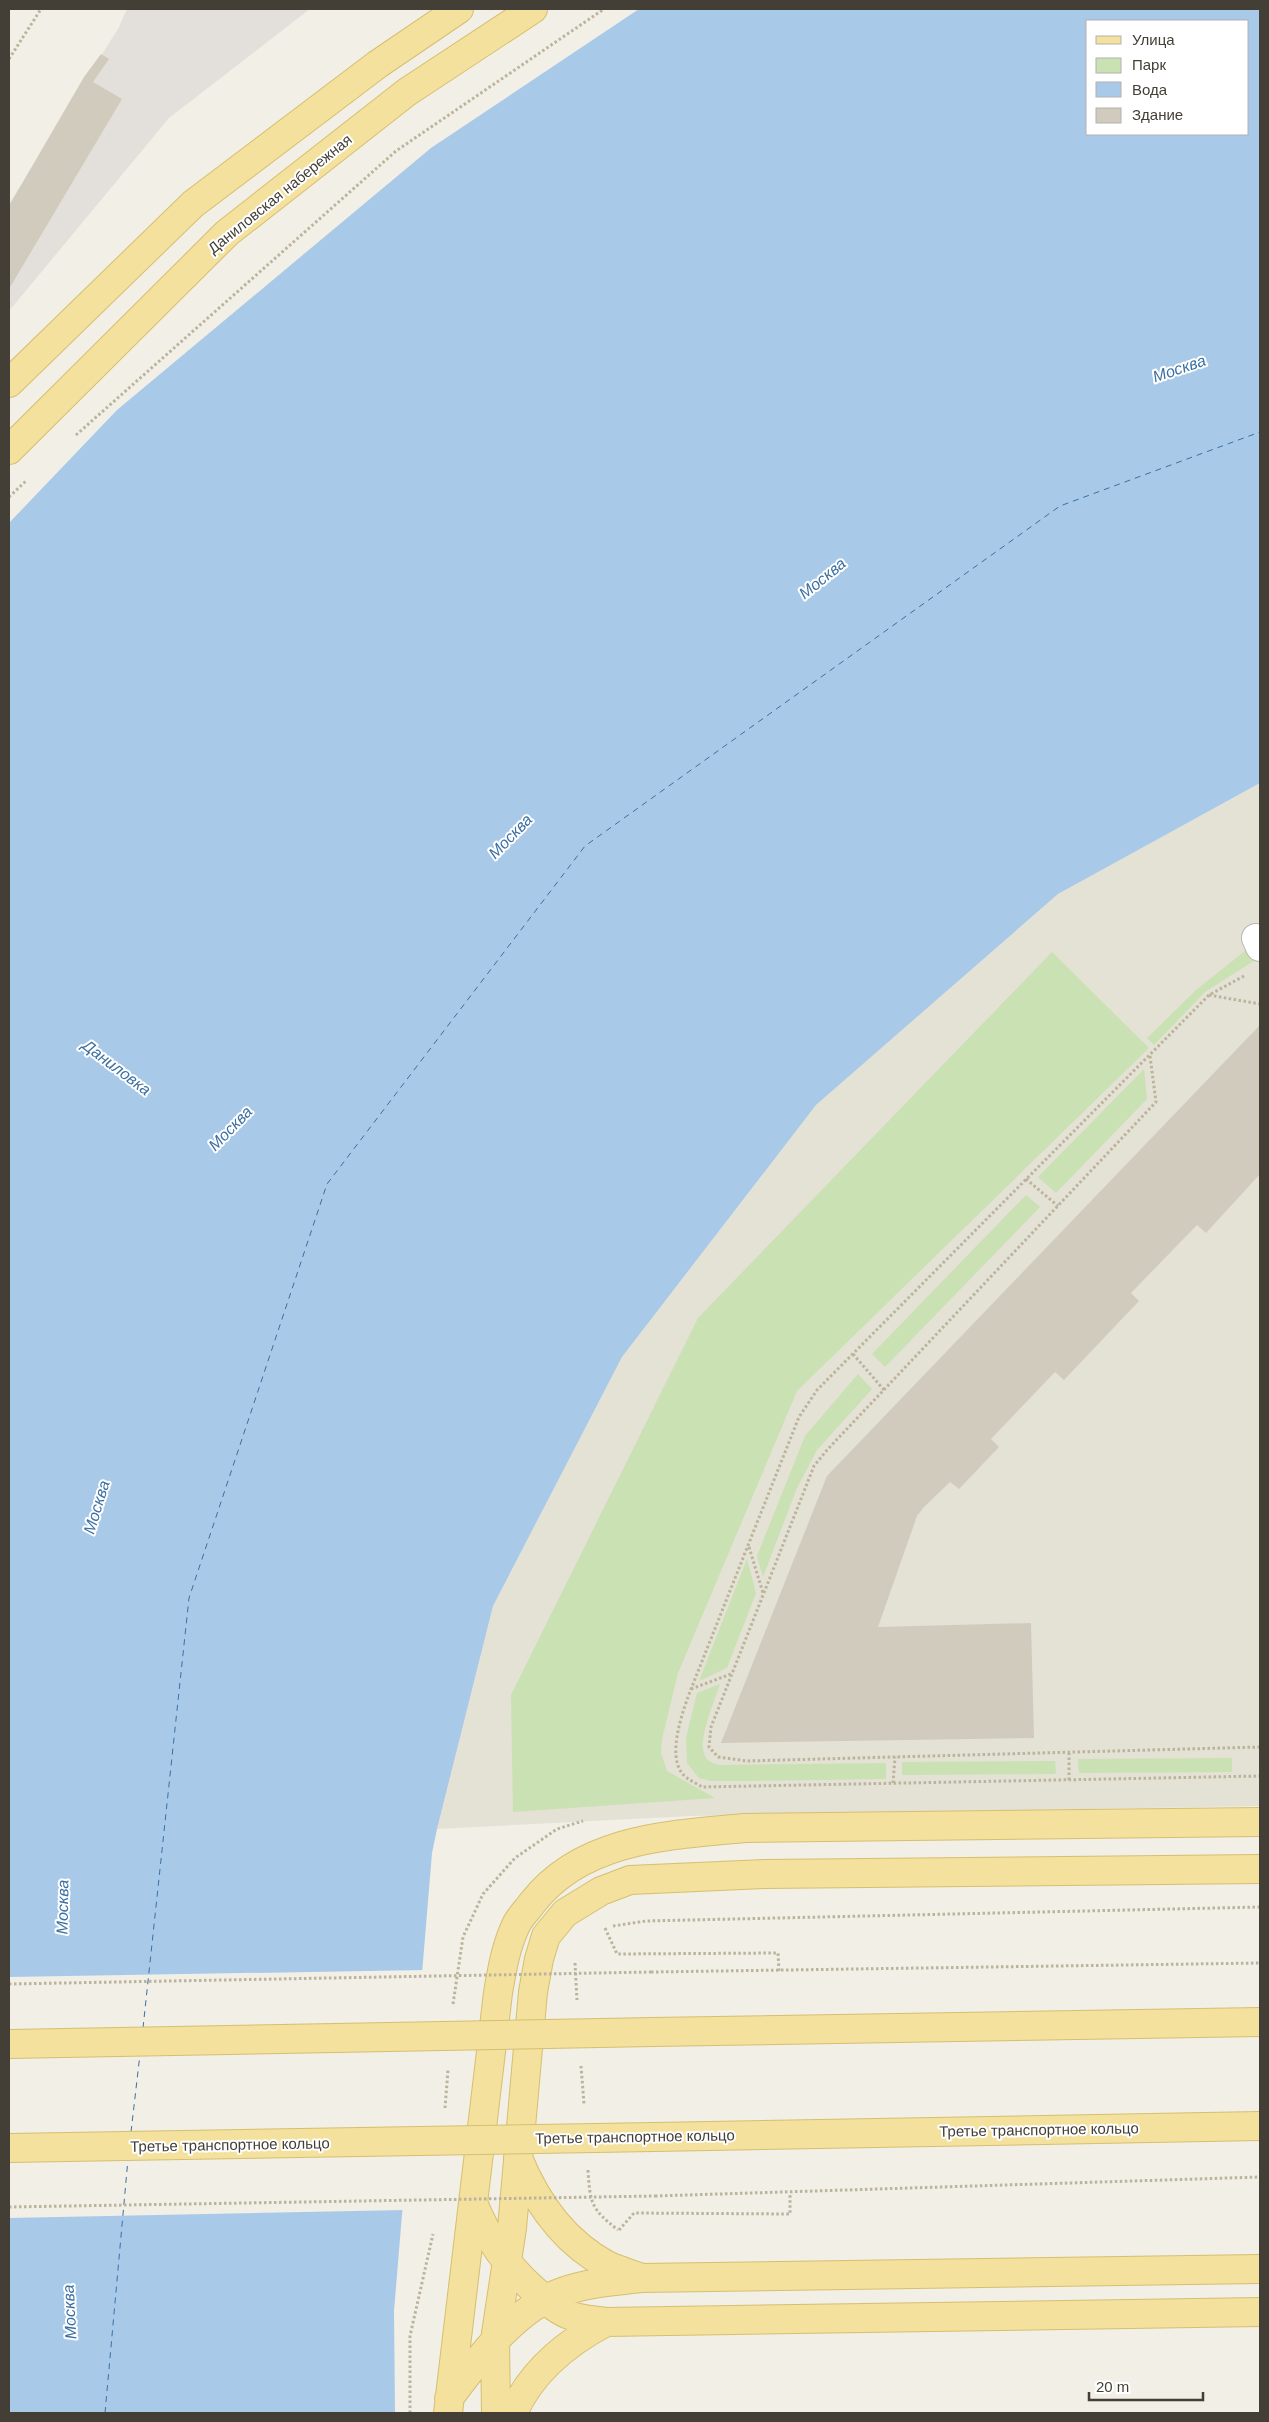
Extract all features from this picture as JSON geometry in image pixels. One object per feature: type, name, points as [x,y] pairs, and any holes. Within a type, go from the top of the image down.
[{"type":"main road","points":[[9,383],[194,204],[378,64],[458,9]]},
{"type":"main road","name":"Даниловская набережная","points":[[9,450],[227,233],[407,92],[533,9]]},
{"type":"main road","points":[[448,2406],[474,2205],[498,1993],[505,1952],[518,1922],[545,1886],[585,1858],[615,1847],[675,1835],[745,1828],[1260,1822]]},
{"type":"main road","points":[[496,2413],[495,2340],[512,2228],[533,1992],[539,1959],[546,1936],[565,1913],[601,1890],[630,1880],[765,1874],[1260,1869]]},
{"type":"main road","points":[[9,2044],[1260,2022]]},
{"type":"main road","name":"Третье транспортное кольцо","points":[[9,2148],[1260,2126]]},
{"type":"main road","points":[[518,2158],[544,2207],[568,2236],[608,2265],[641,2278]]},
{"type":"main road","points":[[474,2205],[485,2230],[506,2263],[545,2300],[560,2311],[574,2317],[606,2322],[1260,2312]]},
{"type":"main road","points":[[448,2406],[482,2353],[495,2340],[545,2300],[562,2292],[599,2283],[641,2278],[1260,2269]]},
{"type":"main road","points":[[513,2413],[542,2370],[566,2346],[606,2322]]},
{"type":"path","points":[[9,59],[41,9]]},
{"type":"path","points":[[69,441],[396,151],[604,9]]},
{"type":"path","points":[[9,497],[29,478]]},
{"type":"path","points":[[1256,952],[1209,995],[817,1390],[799,1417],[691,1689],[682,1714],[675,1753],[682,1773],[702,1787],[1260,1776]]},
{"type":"path","points":[[1209,995],[1260,1004]]},
{"type":"path","points":[[1150,1055],[1156,1102],[814,1466],[711,1727],[709,1748],[718,1757],[747,1761],[1260,1747]]},
{"type":"path","points":[[1026,1179],[1058,1206]]},
{"type":"path","points":[[853,1354],[884,1390]]},
{"type":"path","points":[[748,1545],[763,1594]]},
{"type":"path","points":[[691,1689],[732,1674]]},
{"type":"path","points":[[1068,1780],[1069,1753]]},
{"type":"path","points":[[893,1783],[895,1757]]},
{"type":"path","points":[[598,1933],[620,1923],[646,1921],[1260,1907]]},
{"type":"path","points":[[606,1928],[617,1954],[778,1953],[779,1971]]},
{"type":"path","points":[[575,1960],[578,2008]]},
{"type":"path","points":[[9,1984],[1260,1963]]},
{"type":"path","points":[[581,2057],[584,2114]]},
{"type":"path","points":[[587,2162],[590,2201],[607,2221],[626,2235]]},
{"type":"path","points":[[9,2207],[790,2193],[1260,2176]]},
{"type":"path","points":[[619,2230],[634,2214],[790,2214],[790,2193]]},
{"type":"path","points":[[410,2413],[410,2336],[435,2225]]},
{"type":"shaded area","points":[[127,9],[310,9],[169,118],[9,311],[9,204],[119,27]]},
{"type":"shaded area","points":[[1260,783],[1260,1806],[690,1816],[437,1829],[493,1606],[622,1357],[816,1105],[1058,894]]},
{"type":"green space","points":[[1260,939],[1260,957],[1205,992],[1154,1045],[1147,1038],[1196,990]]},
{"type":"green space","points":[[1052,952],[1149,1048],[797,1391],[678,1673],[662,1739],[661,1753],[667,1771],[715,1798],[513,1812],[511,1695],[698,1318]]},
{"type":"green space","points":[[1144,1069],[1147,1099],[1056,1193],[1038,1177]]},
{"type":"green space","points":[[1026,1195],[1040,1207],[885,1367],[872,1354]]},
{"type":"green space","points":[[858,1374],[872,1389],[817,1450],[797,1488],[763,1577],[757,1556],[805,1436]]},
{"type":"green space","points":[[747,1559],[756,1593],[727,1668],[699,1681]]},
{"type":"green space","points":[[720,1684],[703,1739],[704,1753],[710,1761],[719,1765],[886,1763],[886,1779],[710,1781],[699,1778],[687,1763],[686,1738],[697,1693]]},
{"type":"green space","points":[[1232,1758],[1232,1772],[1079,1773],[1078,1759]]},
{"type":"green space","points":[[1055,1761],[1056,1774],[902,1775],[902,1762]]},
{"type":"water","points":[[639,9],[1260,9],[1260,783],[1058,894],[816,1105],[622,1357],[493,1606],[437,1829],[432,1853],[394,2311],[395,2413],[9,2413],[9,523],[117,410],[431,148]]},
{"type":"pier","points":[[425,1970],[405,2210],[9,2218],[9,1977]]},
{"type":"building","points":[[101,54],[109,59],[93,82],[122,99],[9,289],[9,206],[84,77]]},
{"type":"building","points":[[1260,1025],[1260,1174],[1206,1233],[1197,1225],[1131,1293],[1139,1301],[1064,1380],[1055,1372],[991,1439],[999,1447],[959,1489],[950,1482],[924,1507],[917,1516],[878,1627],[1031,1623],[1034,1738],[721,1743],[827,1476]]},
{"type":"ferry route","points":[[143,2028],[189,1598],[327,1184],[585,846],[1060,506],[1260,432]]},
{"type":"ferry route","points":[[131,2132],[140,2054]]},
{"type":"ferry route","points":[[105,2413],[128,2159]]},
{"type":"water label","name":"Москва","points":[[1179,368]]},
{"type":"water label","name":"Москва","points":[[822,578]]},
{"type":"water label","name":"Москва","points":[[510,836]]},
{"type":"water label","name":"Даниловка","points":[[117,1067]]},
{"type":"water label","name":"Москва","points":[[230,1128]]},
{"type":"water label","name":"Москва","points":[[96,1507]]},
{"type":"water label","name":"Москва","points":[[62,1907]]},
{"type":"water label","name":"Москва","points":[[69,2312]]}]
